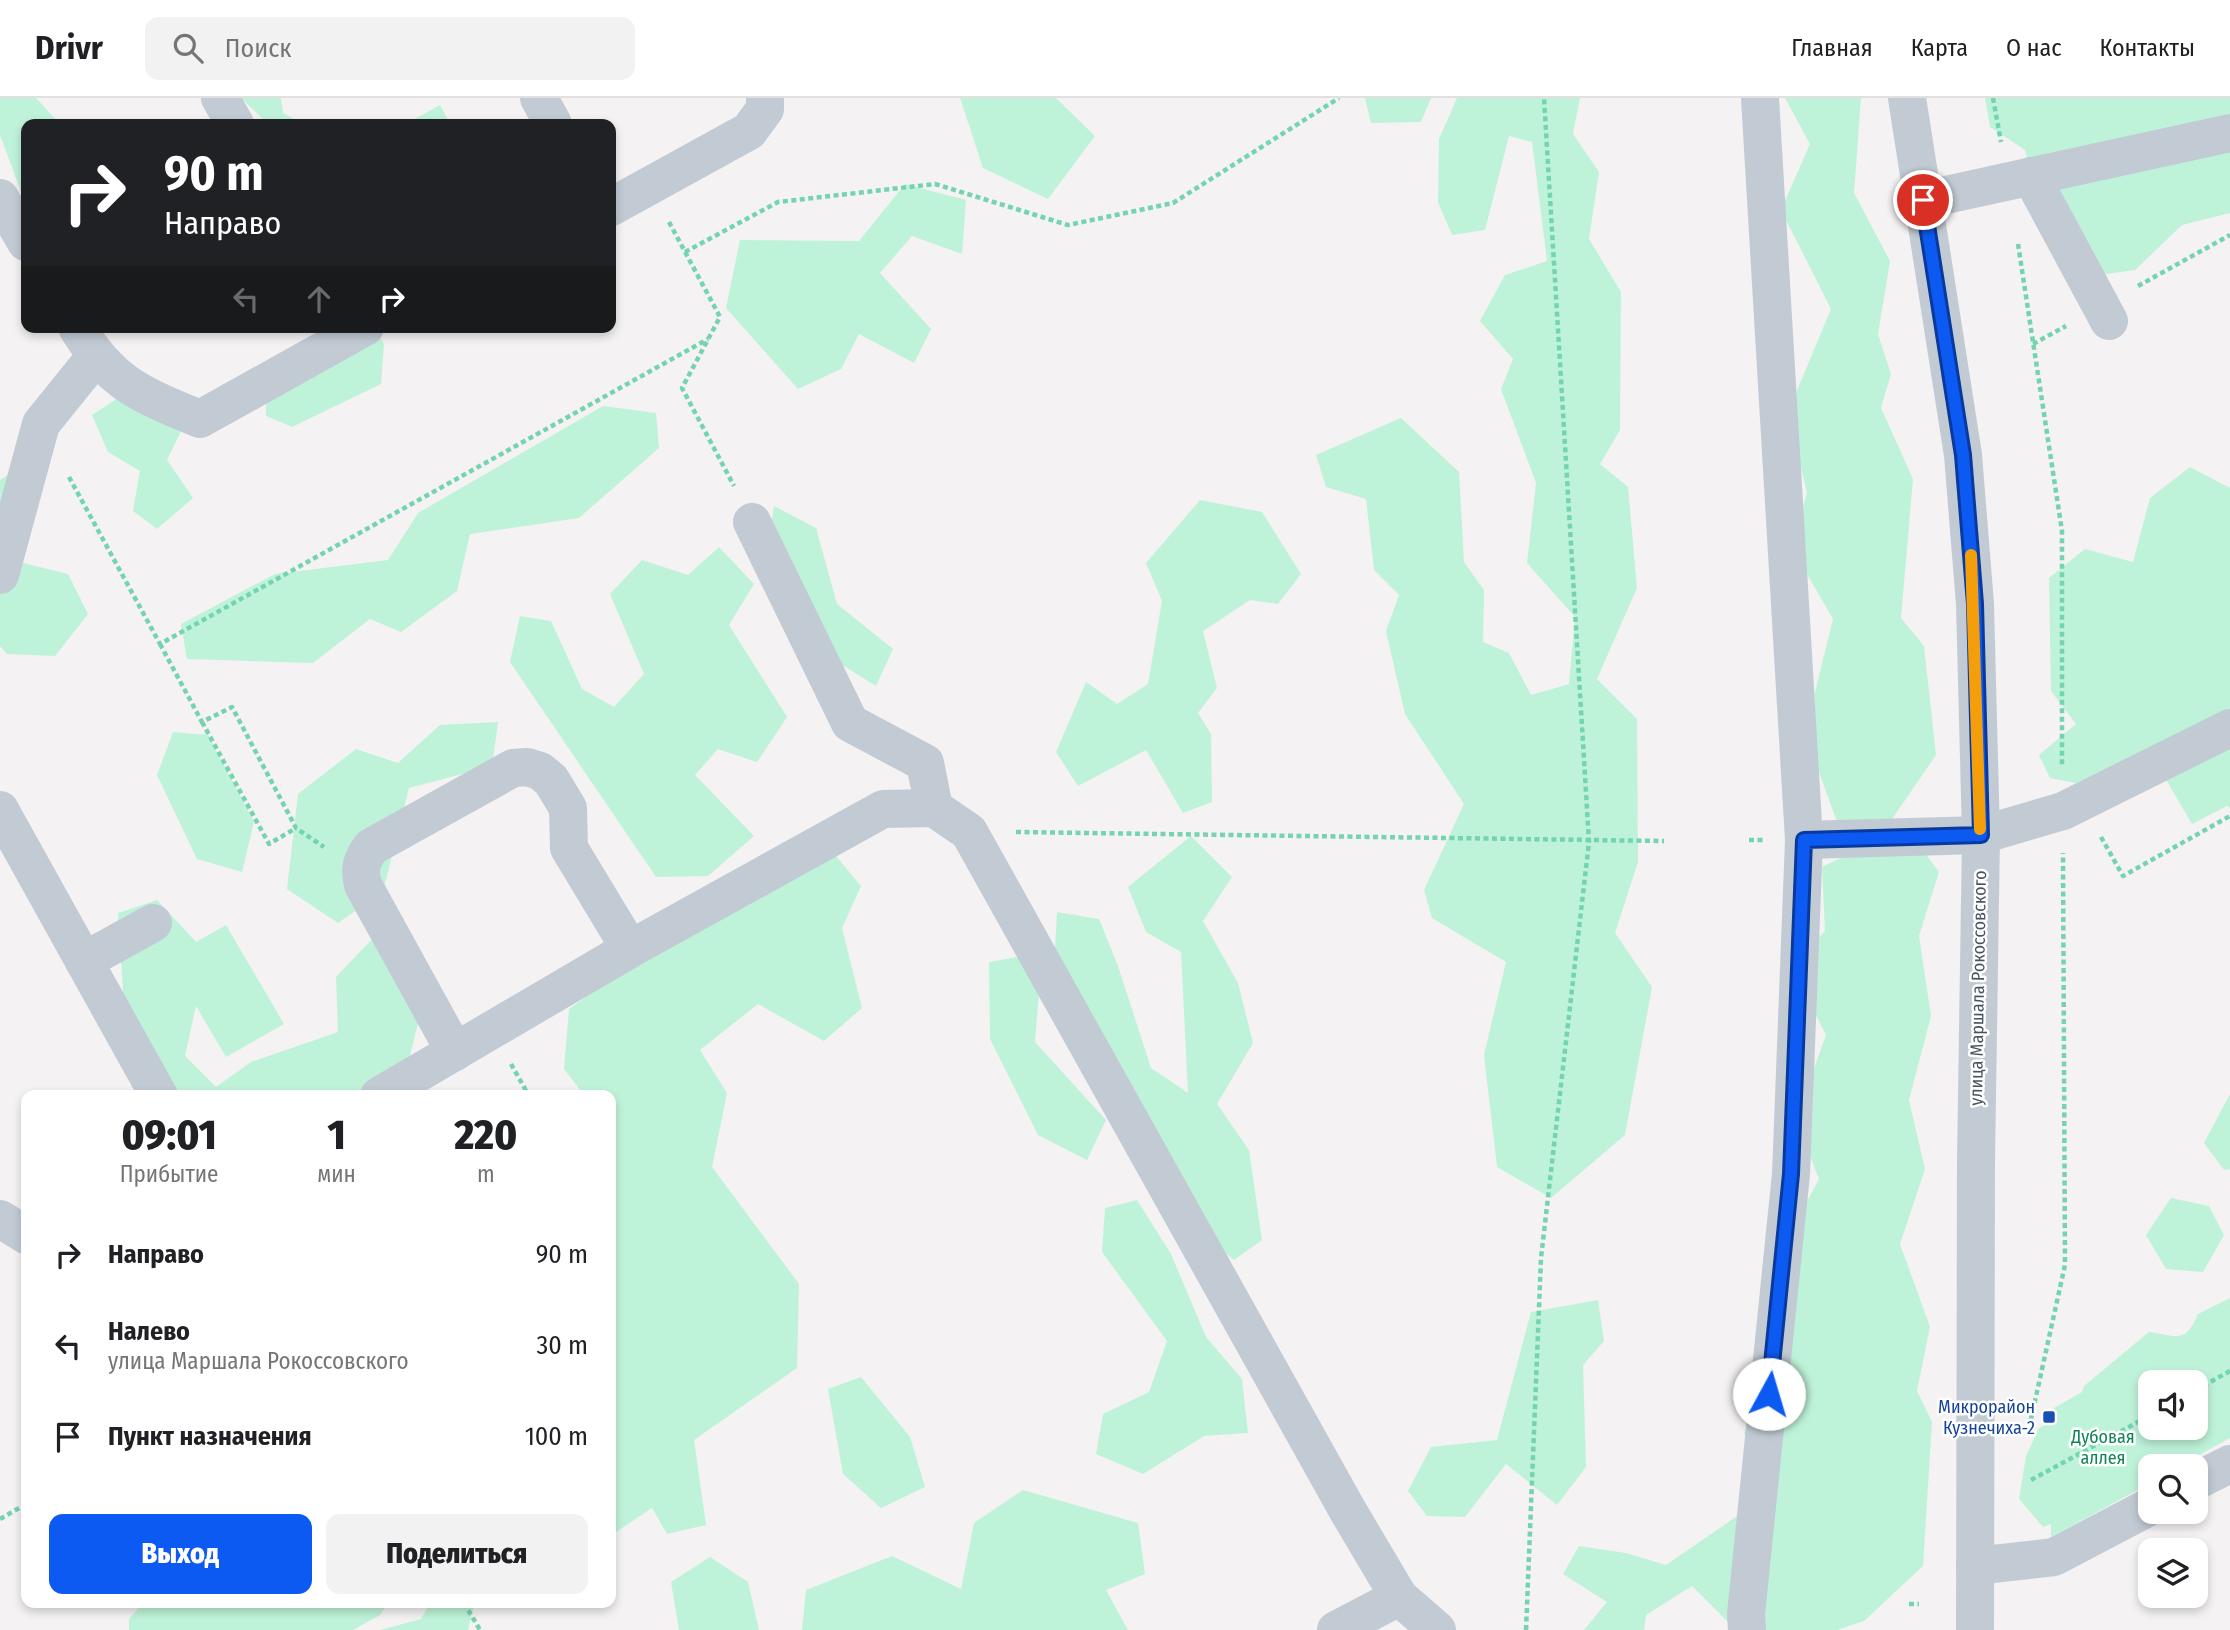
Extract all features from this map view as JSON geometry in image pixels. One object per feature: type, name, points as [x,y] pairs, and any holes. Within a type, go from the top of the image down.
[{"type":"street","points":[[539,98],[550,119]]},
{"type":"street","points":[[616,204],[749,131],[765,109],[765,98]]},
{"type":"street","points":[[1747,1630],[1746,1614],[1791,1174],[1804,840],[1760,98]]},
{"type":"street","name":"улица Маршала Рокоссовского","points":[[1907,98],[1963,455],[1975,604],[1981,835],[1975,1630]]},
{"type":"street","points":[[1923,200],[2230,133]]},
{"type":"street","points":[[2020,178],[2109,321]]},
{"type":"street","points":[[0,198],[21,234]]},
{"type":"street","points":[[0,575],[41,426],[86,342],[136,393],[200,419],[350,333]]},
{"type":"street","points":[[752,522],[850,723],[925,763],[934,808]]},
{"type":"street","points":[[1804,840],[1981,835],[2063,811],[2230,728]]},
{"type":"street","points":[[455,1052],[363,885],[359,872],[362,859],[371,847],[513,768],[527,767],[541,771],[551,780],[568,808],[569,848],[630,949]]},
{"type":"street","points":[[389,1090],[630,949],[883,809],[934,808],[969,832],[1399,1597],[1437,1630]]},
{"type":"street","points":[[0,810],[156,1090]]},
{"type":"street","points":[[84,961],[153,923]]},
{"type":"street","points":[[0,1219],[21,1232]]},
{"type":"street","points":[[2208,1475],[2230,1464]]},
{"type":"street","points":[[1975,1566],[2054,1557],[2138,1513]]},
{"type":"street","points":[[1336,1630],[1399,1597]]},
{"type":"path","points":[[685,252],[778,202],[934,184],[1068,225],[1173,203],[1339,98]]},
{"type":"path","points":[[1525,1630],[1541,1258],[1589,842],[1544,98]]},
{"type":"path","points":[[1993,98],[2020,178],[2062,531],[2065,1265],[2029,1428]]},
{"type":"path","points":[[650,187],[720,317],[682,388],[752,522]]},
{"type":"path","points":[[2135,288],[2230,235]]},
{"type":"path","points":[[160,644],[708,339]]},
{"type":"path","points":[[41,426],[202,722],[269,844],[296,828],[232,707],[202,722]]},
{"type":"path","points":[[2063,811],[2099,833],[2123,876],[2230,816]]},
{"type":"path","points":[[969,832],[1664,841]]},
{"type":"path","points":[[2208,1383],[2230,1371]]},
{"type":"path","points":[[2031,1480],[2138,1422]]},
{"type":"path","points":[[0,1519],[21,1507]]},
{"type":"path","points":[[1909,1604],[1919,1604]]},
{"type":"path","points":[[467,1608],[480,1630]]},
{"type":"green space","points":[[0,98],[36,98],[55,119],[21,119],[21,192],[0,135]]},
{"type":"green space","points":[[241,98],[281,98],[283,113],[294,119],[263,119]]},
{"type":"green space","points":[[960,98],[1056,98],[1095,136],[1048,199],[983,168]]},
{"type":"green space","points":[[1365,98],[1431,98],[1421,122],[1371,123]]},
{"type":"green space","points":[[1457,98],[1580,98],[1573,134],[1599,172],[1589,239],[1621,292],[1620,430],[1600,464],[1628,487],[1637,588],[1597,679],[1637,719],[1638,862],[1615,933],[1652,987],[1625,1135],[1551,1198],[1497,1167],[1484,1055],[1506,962],[1432,918],[1424,890],[1464,804],[1405,714],[1386,631],[1399,595],[1374,570],[1366,499],[1326,487],[1316,455],[1401,418],[1459,472],[1464,562],[1484,590],[1483,642],[1509,653],[1531,695],[1569,684],[1575,617],[1527,563],[1536,483],[1501,389],[1513,359],[1480,321],[1505,275],[1547,261],[1532,142],[1509,136],[1485,230],[1452,235],[1438,202],[1439,139]]},
{"type":"green space","points":[[1785,98],[1861,98],[1854,193],[1890,261],[1878,334],[1891,374],[1881,408],[1913,479],[1901,618],[1924,646],[1936,755],[1892,819],[1837,822],[1805,733],[1833,619],[1792,548],[1807,493],[1788,412],[1831,309],[1781,210],[1810,144]]},
{"type":"green space","points":[[1985,98],[2230,98],[2230,213],[2182,225],[2135,270],[2091,276],[2045,231],[2025,150],[1990,127]]},
{"type":"green space","points":[[440,105],[447,119],[415,119]]},
{"type":"green space","points":[[905,184],[966,200],[962,254],[912,236],[880,273],[931,329],[914,363],[859,334],[841,369],[798,389],[726,308],[740,240],[859,241]]},
{"type":"green space","points":[[359,333],[377,333],[384,344],[381,384],[292,427],[266,416],[267,374]]},
{"type":"green space","points":[[124,394],[181,431],[167,460],[193,498],[157,529],[133,511],[140,471],[108,452],[92,415]]},
{"type":"green space","points":[[603,406],[656,413],[659,448],[579,518],[470,534],[457,591],[401,632],[370,619],[313,663],[187,659],[181,624],[275,574],[388,560],[418,513]]},
{"type":"green space","points":[[2190,467],[2230,488],[2230,808],[2227,806],[2192,824],[2161,771],[2090,786],[2050,778],[2039,755],[2076,724],[2051,691],[2049,578],[2085,549],[2133,562],[2150,498]]},
{"type":"green space","points":[[13,472],[19,562],[68,574],[88,614],[55,656],[7,654],[0,646],[0,480]]},
{"type":"green space","points":[[1200,500],[1262,512],[1301,574],[1278,604],[1250,600],[1203,631],[1217,688],[1198,713],[1211,734],[1212,802],[1183,813],[1146,750],[1078,786],[1056,752],[1086,682],[1117,704],[1148,684],[1162,601],[1146,563]]},
{"type":"green space","points":[[774,506],[816,528],[837,604],[893,649],[876,686],[823,653],[766,556]]},
{"type":"green space","points":[[719,547],[754,584],[729,625],[787,717],[757,762],[718,749],[695,775],[754,836],[708,876],[656,877],[510,662],[520,616],[551,621],[582,689],[614,707],[644,674],[610,594],[642,560],[688,575]]},
{"type":"green space","points":[[498,722],[492,766],[409,788],[383,892],[338,923],[287,889],[298,794],[356,749],[398,763],[440,725]]},
{"type":"green space","points":[[173,732],[208,735],[254,822],[242,872],[197,859],[157,775]]},
{"type":"green space","points":[[1905,826],[1939,872],[1919,936],[1931,1016],[1909,1100],[1925,1169],[1900,1244],[1930,1327],[1917,1391],[1932,1422],[1923,1566],[1864,1621],[1837,1630],[1736,1630],[1692,1586],[1646,1615],[1644,1630],[1584,1630],[1607,1602],[1563,1574],[1579,1546],[1626,1553],[1666,1565],[1772,1492],[1744,1433],[1795,1316],[1786,1241],[1819,1179],[1796,1119],[1826,1035],[1791,966],[1825,931],[1822,867]]},
{"type":"green space","points":[[1191,836],[1232,877],[1203,921],[1238,983],[1253,1043],[1217,1104],[1249,1150],[1262,1240],[1234,1260],[1211,1241],[1054,966],[1057,912],[1099,919],[1118,966],[1151,1068],[1188,1093],[1181,952],[1146,932],[1128,887]]},
{"type":"green space","points":[[836,856],[861,886],[842,928],[862,1008],[824,1041],[758,1004],[700,1050],[727,1093],[712,1167],[799,1284],[797,1368],[694,1440],[706,1525],[667,1534],[652,1508],[616,1532],[616,1090],[580,1090],[564,1069],[569,1009],[692,921]]},
{"type":"green space","points":[[157,900],[196,942],[226,925],[284,1024],[226,1057],[196,1006],[185,1056],[216,1087],[251,1062],[338,1032],[336,977],[373,938],[428,984],[401,1090],[154,1090],[124,1008],[118,913]]},
{"type":"green space","points":[[1023,956],[1039,992],[1035,1042],[1106,1120],[1087,1160],[1038,1135],[990,1039],[989,962]]},
{"type":"green space","points":[[2230,1094],[2230,1169],[2224,1170],[2204,1143]]},
{"type":"green space","points":[[2171,1198],[2209,1206],[2224,1235],[2203,1272],[2166,1269],[2146,1235]]},
{"type":"green space","points":[[1137,1200],[1171,1254],[1206,1337],[1242,1379],[1248,1433],[1204,1436],[1143,1474],[1096,1454],[1103,1414],[1149,1392],[1167,1341],[1102,1252],[1105,1208]]},
{"type":"green space","name":"Дубовая аллея","points":[[2230,1298],[2230,1438],[2201,1454],[2138,1454],[2138,1490],[2051,1537],[2051,1524],[2043,1527],[2019,1499],[2026,1456],[2039,1428],[2053,1421],[2054,1408],[2082,1392],[2084,1386],[2149,1332],[2180,1336],[2193,1324],[2198,1314]]},
{"type":"green space","points":[[1598,1300],[1604,1341],[1583,1365],[1586,1467],[1557,1505],[1506,1464],[1465,1517],[1427,1516],[1408,1491],[1431,1447],[1497,1440],[1531,1312]]},
{"type":"green space","points":[[861,1377],[910,1437],[925,1487],[881,1508],[843,1474],[828,1389]]},
{"type":"green space","points":[[1023,1490],[1138,1523],[1145,1574],[1106,1590],[1128,1630],[802,1630],[806,1590],[892,1556],[961,1589],[974,1523]]},
{"type":"green space","points":[[710,1557],[748,1582],[759,1630],[679,1630],[671,1582]]},
{"type":"green space","points":[[139,1608],[385,1608],[380,1615],[353,1630],[129,1630],[129,1619]]},
{"type":"green space","points":[[427,1608],[473,1608],[468,1630],[380,1630],[421,1619]]},
{"type":"slow traffic","points":[[1971,555],[1975,604],[1980,829]]},
{"type":"place","name":"Микрорайон Кузнечиха-2","points":[[2049,1417]]},
{"type":"route","points":[[1769,1394],[1791,1174],[1804,840],[1981,835],[1975,604],[1963,455],[1923,200]]}]
